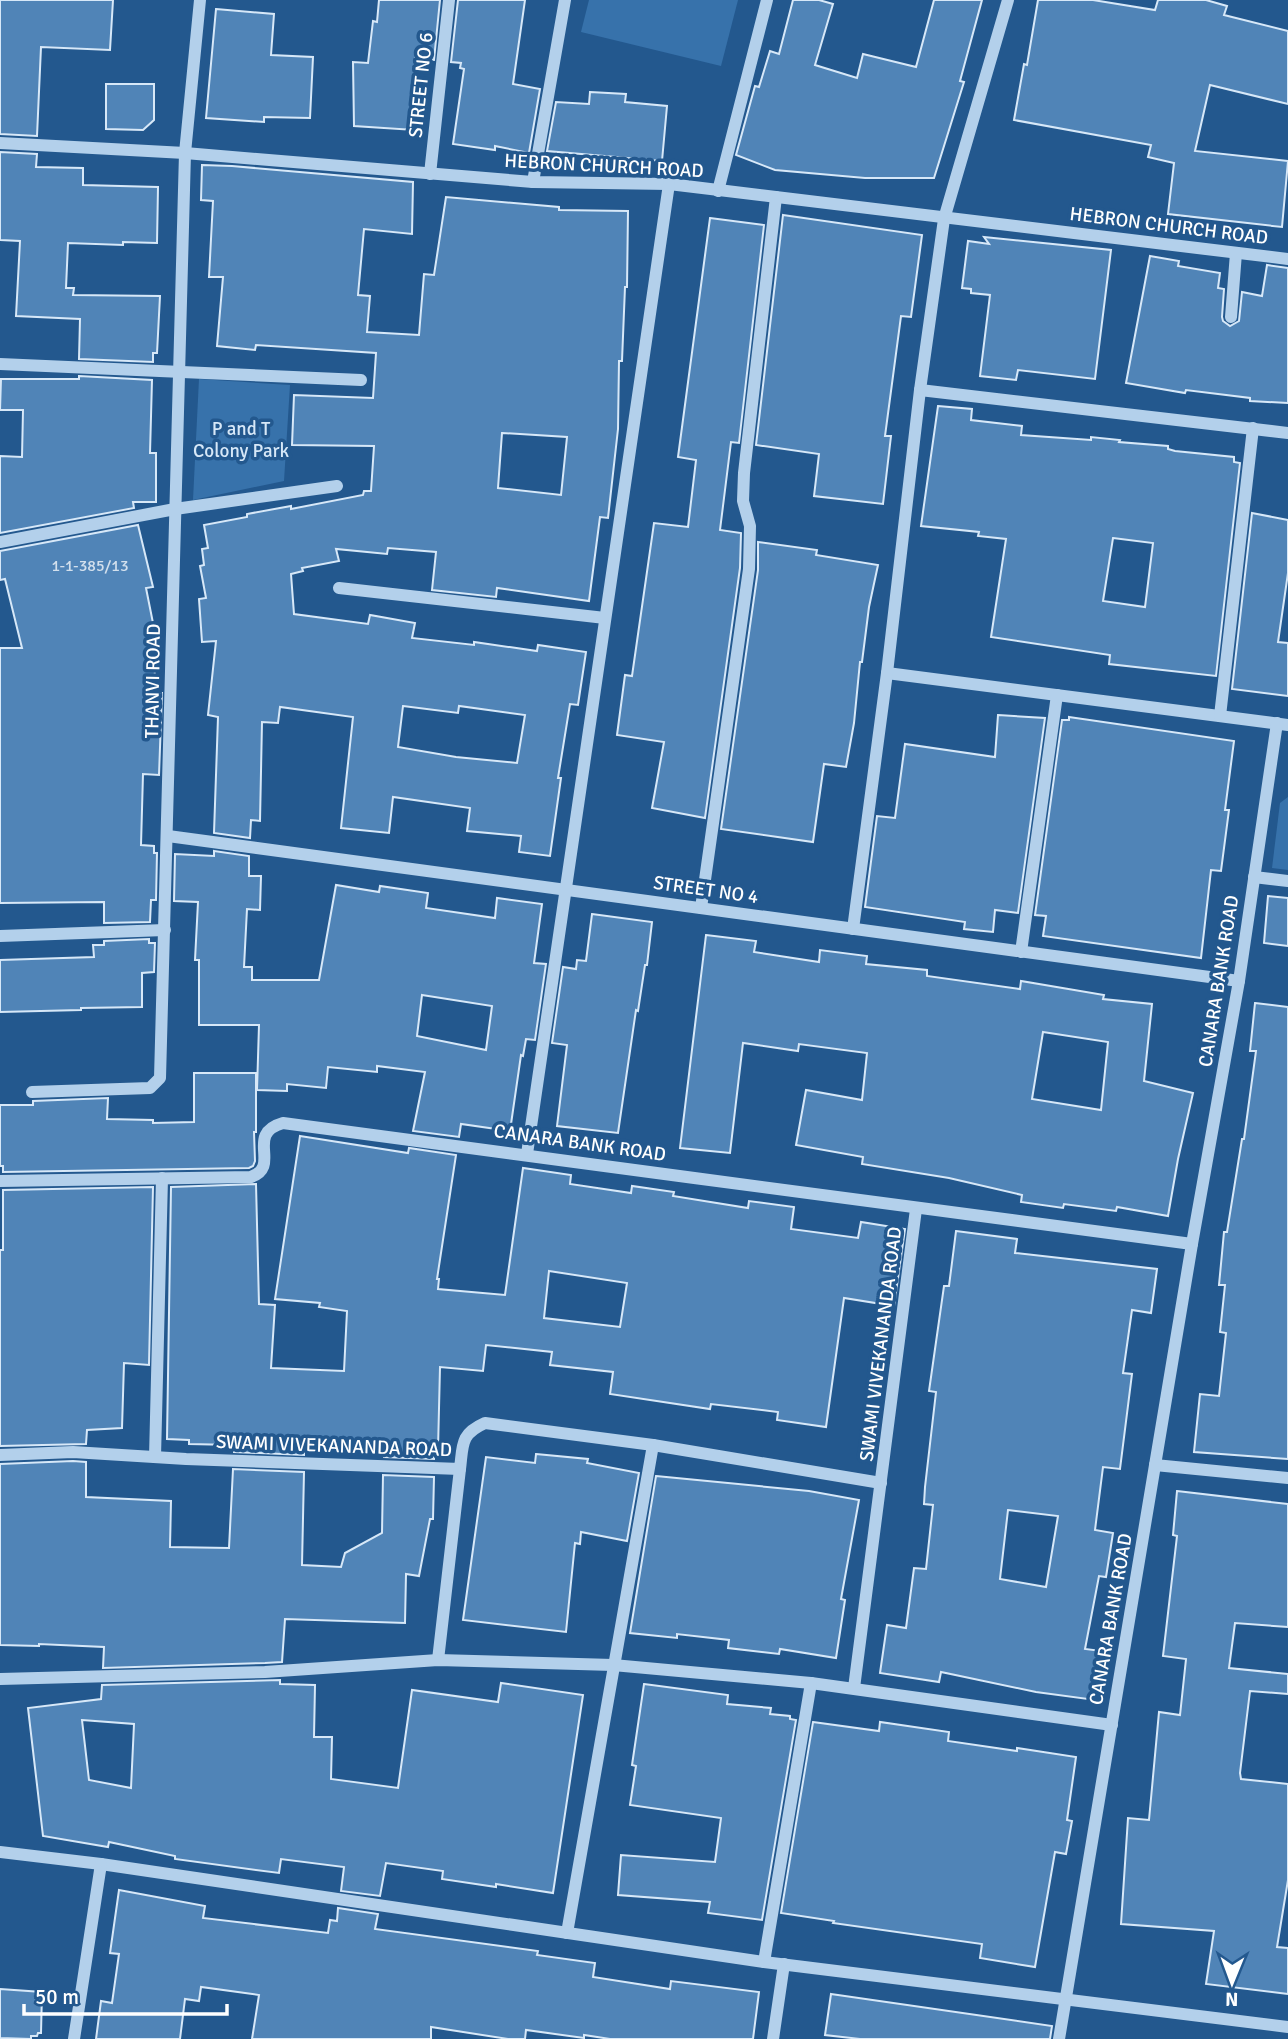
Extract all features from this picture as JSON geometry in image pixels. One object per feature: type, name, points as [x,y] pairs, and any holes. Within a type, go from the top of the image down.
[{"type":"street","name":"THANVI ROAD","points":[[32,1092],[150,1088],[160,1078],[186,153],[200,0]]},
{"type":"street","name":"STREET NO 6","points":[[430,174],[449,0]]},
{"type":"street","points":[[533,182],[565,0]]},
{"type":"street","points":[[718,191],[767,0]]},
{"type":"street","points":[[853,929],[944,219],[1008,0]]},
{"type":"street","name":"HEBRON CHURCH ROAD","points":[[0,144],[186,153],[533,182],[669,184],[1288,259]]},
{"type":"street","points":[[527,1154],[669,184]]},
{"type":"street","points":[[701,908],[749,569],[751,526],[743,501],[744,473],[776,197]]},
{"type":"street","points":[[1231,317],[1236,253]]},
{"type":"street","points":[[0,364],[361,380]]},
{"type":"street","points":[[920,390],[1288,433]]},
{"type":"street","points":[[1220,716],[1253,428]]},
{"type":"street","points":[[0,542],[175,509],[337,486]]},
{"type":"street","points":[[338,588],[605,618]]},
{"type":"street","points":[[887,673],[1282,724]]},
{"type":"street","points":[[1021,952],[1057,695]]},
{"type":"street","name":"CANARA BANK ROAD","points":[[1059,2039],[1282,724]]},
{"type":"street","name":"STREET NO 4","points":[[167,836],[1239,981]]},
{"type":"street","points":[[1254,877],[1288,881]]},
{"type":"street","points":[[0,936],[165,930]]},
{"type":"street","name":"CANARA BANK ROAD","points":[[0,1181],[251,1177],[259,1174],[264,1167],[264,1135],[272,1126],[283,1123],[1192,1244]]},
{"type":"street","points":[[155,1457],[162,1178]]},
{"type":"street","name":"SWAMI VIVEKANANDA ROAD","points":[[855,1688],[916,1209]]},
{"type":"street","name":"SWAMI VIVEKANANDA ROAD","points":[[0,1455],[73,1452],[460,1469],[464,1438],[473,1428],[485,1423],[653,1445],[881,1483]]},
{"type":"street","points":[[567,1934],[653,1445]]},
{"type":"street","points":[[1155,1465],[1288,1479]]},
{"type":"street","points":[[438,1660],[460,1469]]},
{"type":"street","points":[[0,1679],[265,1672],[438,1660],[613,1665],[855,1688],[1112,1725]]},
{"type":"street","points":[[764,1962],[811,1683]]},
{"type":"street","points":[[0,1852],[101,1864],[764,1962],[1288,2027]]},
{"type":"street","points":[[74,2039],[101,1864]]},
{"type":"street","points":[[773,2039],[784,1964]]},
{"type":"green space","points":[[589,0],[738,0],[721,66],[581,32]]},
{"type":"green space","name":"P and T Colony Park","points":[[199,379],[290,385],[284,481],[193,500]]},
{"type":"green space","points":[[1288,797],[1288,870],[1272,868],[1280,803]]},
{"type":"building","points":[[0,0],[113,0],[110,50],[41,47],[37,136],[0,134]]},
{"type":"building","points":[[379,0],[440,0],[434,60],[415,58],[414,130],[354,126],[353,62],[368,63],[373,21],[377,22]]},
{"type":"building","points":[[458,0],[525,0],[513,84],[540,89],[529,153],[495,146],[495,150],[453,144],[464,69],[460,68],[461,63],[451,62]]},
{"type":"building","points":[[793,0],[819,0],[833,4],[815,65],[857,78],[863,54],[916,67],[934,0],[982,0],[960,81],[964,82],[934,178],[865,178],[775,170],[736,155],[755,86],[759,87],[770,51],[779,54]]},
{"type":"building","points":[[1038,0],[1093,0],[1155,10],[1158,0],[1206,0],[1227,6],[1224,15],[1288,31],[1288,104],[1210,85],[1195,151],[1288,161],[1282,227],[1168,214],[1174,163],[1148,157],[1151,145],[1014,120]]},
{"type":"building","points":[[216,9],[274,14],[271,55],[313,57],[310,118],[264,117],[264,122],[206,118]]},
{"type":"building","points":[[106,84],[154,84],[154,120],[143,130],[106,129]]},
{"type":"building","points":[[590,92],[626,94],[625,102],[667,106],[662,161],[547,151],[556,102],[589,104]]},
{"type":"building","points":[[0,152],[37,154],[36,167],[83,168],[83,185],[158,187],[157,243],[68,243],[66,288],[74,288],[73,295],[160,296],[157,353],[153,353],[153,362],[79,359],[80,319],[16,316],[20,241],[0,240]]},
{"type":"building","points":[[202,165],[413,182],[412,234],[364,229],[358,295],[370,296],[367,332],[419,335],[424,274],[434,275],[446,197],[559,207],[559,210],[628,211],[627,287],[622,361],[619,361],[618,429],[608,518],[600,517],[589,601],[497,588],[496,597],[432,590],[436,552],[388,548],[387,554],[336,549],[339,561],[302,568],[303,571],[291,574],[294,614],[368,624],[370,615],[415,623],[412,638],[474,645],[474,642],[537,651],[538,645],[586,652],[578,705],[570,704],[558,778],[561,778],[550,856],[519,852],[521,836],[467,831],[470,808],[393,797],[389,833],[341,828],[353,717],[280,707],[278,723],[262,722],[260,821],[251,820],[250,838],[214,833],[218,717],[208,715],[216,641],[202,642],[199,599],[206,598],[200,566],[204,565],[202,549],[208,548],[204,525],[247,517],[247,514],[291,506],[291,509],[363,495],[364,491],[371,491],[374,446],[292,445],[294,395],[373,398],[376,353],[256,345],[255,350],[217,346],[223,277],[209,277],[213,201],[201,200]],"holes":[[[502,433],[567,437],[561,495],[498,488]],[[403,706],[458,713],[459,706],[525,715],[517,763],[456,757],[398,747]]]},
{"type":"building","points":[[783,215],[922,235],[911,317],[901,316],[885,436],[891,436],[883,504],[814,496],[819,454],[756,445]]},
{"type":"building","points":[[710,218],[764,225],[739,443],[731,442],[720,530],[741,533],[740,568],[705,818],[652,808],[664,742],[617,735],[625,675],[632,676],[654,523],[688,527],[696,460],[678,457]]},
{"type":"building","points":[[984,237],[1111,250],[1095,379],[1018,370],[1016,380],[980,376],[990,295],[971,293],[971,289],[962,288],[968,241],[989,244]]},
{"type":"building","points":[[1150,256],[1179,261],[1178,266],[1220,273],[1218,288],[1224,289],[1222,317],[1230,326],[1239,321],[1242,292],[1262,296],[1267,265],[1288,268],[1288,403],[1250,401],[1250,398],[1186,390],[1185,393],[1126,383]]},
{"type":"building","points":[[79,376],[152,380],[150,453],[156,453],[156,502],[133,502],[134,508],[0,533],[0,456],[22,457],[23,410],[0,410],[1,379],[79,379]]},
{"type":"building","points":[[938,406],[972,409],[971,420],[1022,426],[1021,435],[1091,440],[1091,437],[1168,446],[1168,449],[1175,451],[1234,457],[1234,462],[1240,463],[1216,676],[1109,664],[1110,655],[991,637],[1006,539],[978,536],[979,532],[921,526]],"holes":[[[1113,538],[1153,543],[1145,607],[1103,601]]]},
{"type":"building","points":[[1252,513],[1288,520],[1288,573],[1278,642],[1288,643],[1288,696],[1232,689]]},
{"type":"building","points":[[138,525],[153,587],[146,588],[156,638],[154,693],[162,693],[159,775],[143,774],[141,845],[154,846],[154,853],[157,853],[156,900],[151,900],[150,922],[104,923],[104,902],[0,903],[0,648],[22,648],[5,579],[0,580],[0,551]]},
{"type":"building","points":[[758,542],[817,550],[816,555],[878,565],[860,662],[854,723],[846,767],[824,764],[813,842],[721,829],[758,570]]},
{"type":"building","points":[[998,715],[1045,718],[1018,913],[995,910],[993,932],[964,929],[965,922],[865,907],[877,816],[895,818],[905,744],[995,757]]},
{"type":"building","points":[[1069,717],[1234,741],[1221,871],[1211,870],[1201,958],[1043,936],[1046,916],[1035,915],[1062,720],[1069,720]]},
{"type":"building","points":[[214,851],[249,856],[249,876],[261,876],[260,910],[247,909],[244,967],[252,967],[252,980],[319,980],[336,885],[379,892],[380,886],[428,893],[426,908],[495,918],[497,898],[542,904],[534,963],[546,964],[535,1040],[526,1039],[523,1056],[521,1055],[510,1131],[461,1124],[459,1137],[413,1131],[425,1072],[377,1066],[377,1072],[328,1067],[326,1088],[287,1084],[287,1091],[257,1090],[259,1025],[199,1025],[199,960],[195,960],[198,902],[174,901],[175,854],[214,856]],"holes":[[[422,995],[492,1006],[486,1050],[417,1036]]]},
{"type":"building","points":[[1268,896],[1288,898],[1288,946],[1264,943]]},
{"type":"building","points":[[592,914],[652,922],[618,1133],[557,1126],[567,1045],[552,1043],[563,967],[576,969],[577,960],[586,961]]},
{"type":"building","points":[[706,935],[756,941],[754,952],[819,962],[820,950],[867,956],[866,964],[927,970],[927,976],[1020,989],[1021,981],[1104,995],[1103,999],[1152,1004],[1144,1081],[1193,1093],[1168,1216],[1117,1207],[1116,1211],[1021,1202],[1022,1195],[949,1178],[862,1164],[863,1157],[796,1145],[806,1090],[862,1100],[867,1053],[799,1044],[798,1051],[743,1043],[730,1153],[680,1148]],"holes":[[[1043,1032],[1108,1042],[1101,1110],[1032,1099]]]},
{"type":"building","points":[[149,939],[149,943],[155,943],[154,972],[142,973],[142,1007],[0,1012],[0,960],[94,957],[93,945],[104,945],[104,941]]},
{"type":"building","points":[[1255,1003],[1288,1007],[1288,1459],[1194,1452],[1200,1394],[1219,1396],[1226,1333],[1220,1332],[1225,1285],[1219,1285],[1224,1232],[1227,1232],[1244,1139],[1256,1051],[1250,1051]]},
{"type":"building","points":[[194,1073],[256,1073],[253,1166],[3,1172],[3,1166],[0,1166],[0,1105],[33,1105],[33,1101],[108,1098],[107,1119],[153,1120],[153,1123],[194,1122]]},
{"type":"building","points":[[300,1136],[408,1153],[409,1148],[456,1155],[437,1279],[438,1289],[505,1295],[523,1168],[571,1175],[570,1184],[631,1193],[632,1186],[674,1192],[673,1196],[748,1208],[749,1201],[794,1207],[791,1229],[858,1238],[861,1222],[905,1229],[894,1306],[844,1298],[826,1427],[777,1420],[778,1412],[711,1404],[710,1409],[610,1394],[613,1372],[550,1365],[552,1352],[486,1345],[483,1371],[440,1367],[438,1450],[434,1450],[434,1459],[384,1457],[384,1446],[304,1440],[304,1455],[234,1452],[234,1445],[189,1444],[189,1440],[167,1439],[171,1187],[256,1184],[259,1304],[275,1305],[271,1368],[344,1371],[347,1311],[319,1307],[320,1303],[275,1299]],"holes":[[[549,1271],[627,1283],[620,1327],[544,1318]]]},
{"type":"building","points":[[153,1187],[149,1365],[124,1363],[122,1428],[87,1430],[86,1444],[0,1446],[0,1250],[3,1250],[3,1190]]},
{"type":"building","points":[[956,1231],[1017,1239],[1015,1253],[1157,1269],[1151,1313],[1132,1310],[1123,1373],[1132,1374],[1120,1469],[1103,1467],[1095,1530],[1113,1533],[1106,1577],[1099,1576],[1085,1649],[1102,1651],[1095,1700],[1036,1692],[941,1672],[939,1682],[880,1673],[887,1625],[906,1628],[914,1568],[926,1569],[933,1505],[924,1504],[936,1392],[929,1391],[944,1286],[949,1286]],"holes":[[[1008,1510],[1058,1516],[1046,1587],[1000,1579]]]},
{"type":"building","points":[[536,1454],[588,1459],[587,1463],[639,1473],[627,1541],[581,1532],[580,1544],[575,1543],[566,1632],[463,1620],[486,1457],[535,1463]]},
{"type":"building","points":[[86,1462],[86,1497],[171,1501],[170,1547],[229,1548],[233,1469],[304,1472],[302,1565],[341,1567],[345,1553],[382,1533],[383,1475],[434,1477],[433,1519],[430,1519],[419,1576],[406,1574],[405,1623],[285,1619],[282,1662],[265,1663],[103,1668],[104,1647],[0,1645],[0,1464]]},
{"type":"building","points":[[656,1476],[809,1491],[859,1500],[841,1599],[845,1600],[836,1658],[780,1649],[779,1654],[728,1648],[729,1640],[677,1634],[677,1638],[630,1633]]},
{"type":"building","points":[[1177,1491],[1288,1504],[1288,1627],[1235,1623],[1229,1668],[1288,1674],[1288,1694],[1250,1691],[1240,1773],[1241,1779],[1288,1784],[1288,1880],[1277,1947],[1288,1948],[1288,1994],[1206,1984],[1214,1931],[1121,1924],[1128,1818],[1149,1820],[1159,1712],[1180,1715],[1186,1659],[1163,1656],[1177,1536],[1173,1535]]},
{"type":"building","points":[[280,1680],[280,1684],[315,1685],[314,1737],[332,1737],[331,1779],[398,1788],[412,1690],[498,1702],[501,1683],[583,1695],[553,1893],[442,1879],[443,1871],[386,1863],[380,1896],[341,1891],[344,1867],[281,1859],[279,1873],[175,1859],[175,1856],[109,1842],[108,1847],[43,1836],[28,1708],[101,1699],[102,1685]],"holes":[[[82,1720],[134,1724],[131,1788],[89,1780]]]},
{"type":"building","points":[[644,1684],[728,1695],[727,1704],[771,1708],[770,1714],[790,1716],[790,1719],[796,1720],[762,1920],[708,1913],[710,1902],[618,1895],[621,1855],[715,1862],[721,1818],[630,1805],[636,1766],[632,1765]]},
{"type":"building","points":[[813,1722],[879,1731],[880,1722],[949,1732],[948,1741],[1076,1757],[1067,1820],[1072,1821],[1066,1854],[1055,1852],[1035,1967],[980,1958],[982,1944],[781,1913]]},
{"type":"building","points":[[119,1890],[205,1906],[203,1918],[328,1933],[330,1920],[337,1921],[338,1908],[378,1914],[375,1929],[538,1951],[537,1955],[595,1963],[593,1977],[670,1989],[671,1981],[759,1992],[753,2039],[610,2039],[584,2035],[584,2038],[526,2030],[525,2039],[508,2039],[431,2027],[431,2039],[252,2039],[259,1995],[201,1987],[199,2001],[185,1999],[180,2039],[96,2039],[101,2001],[112,2003],[119,1954],[110,1953]]},
{"type":"building","points":[[0,1989],[42,1992],[41,2033],[31,2036],[31,2039],[0,2038]]},
{"type":"building","points":[[831,1994],[1052,2026],[1050,2039],[860,2039],[825,2035]]}]
